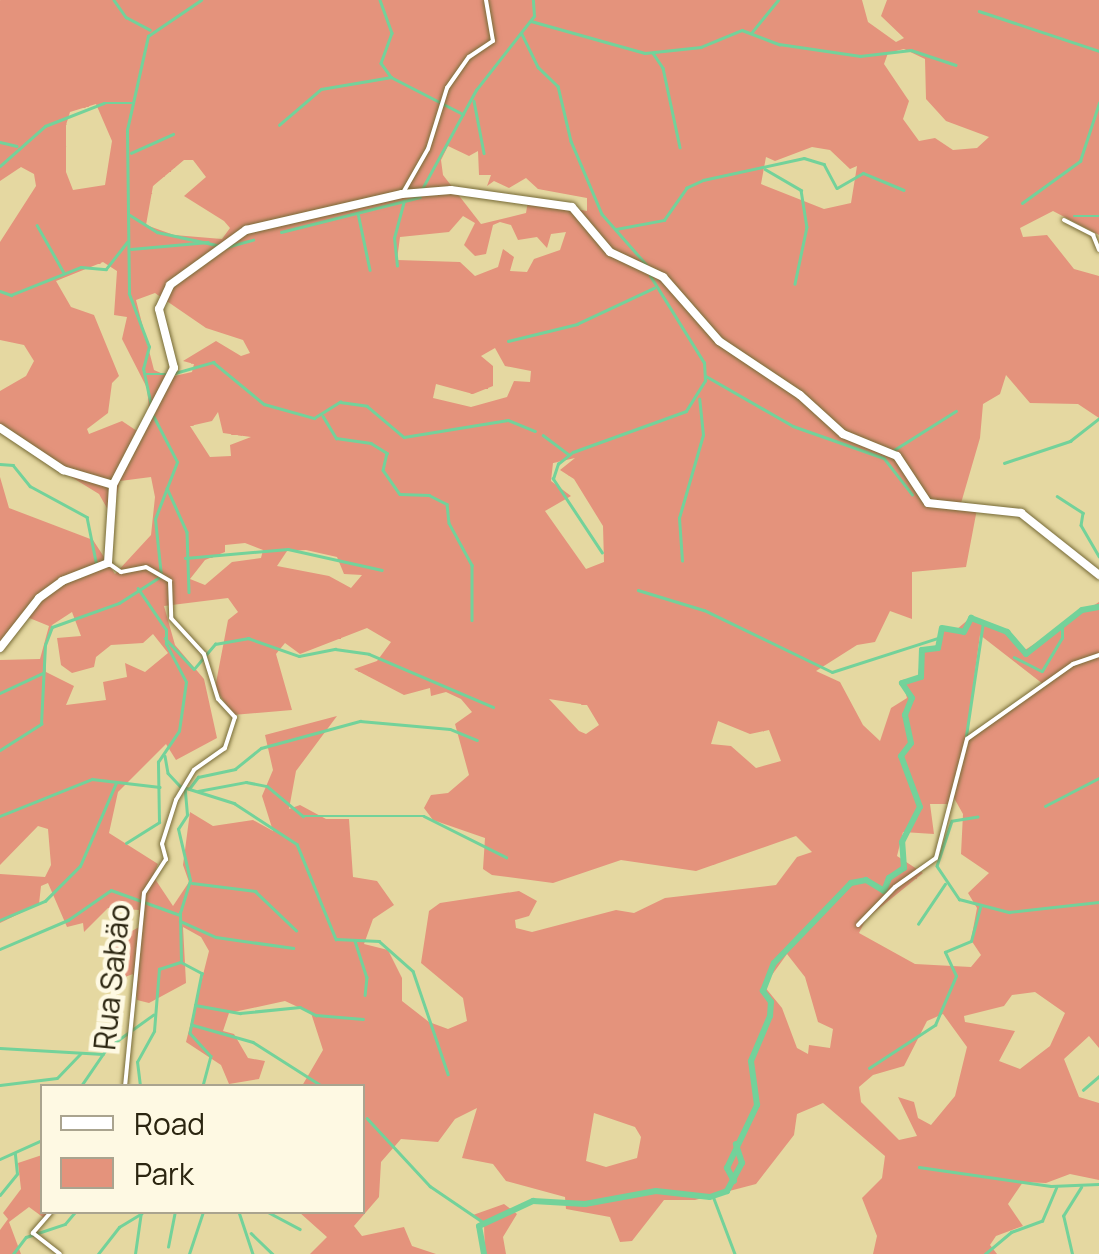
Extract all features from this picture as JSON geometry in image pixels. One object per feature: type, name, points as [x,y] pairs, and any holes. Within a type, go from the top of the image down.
[{"type":"street","points":[[402,194],[428,149],[447,88],[469,57],[493,40],[486,0]]},
{"type":"street","points":[[108,563],[113,486],[158,411],[174,368],[159,309],[170,286],[246,230],[402,194],[451,190],[572,206],[610,252],[662,277],[719,341],[800,395],[843,434],[897,456],[920,498],[939,508],[1021,513],[1099,574]]},
{"type":"street","points":[[1064,220],[1094,235],[1099,250]]},
{"type":"street","points":[[0,428],[64,470],[113,486]]},
{"type":"street","name":"Rua Sabäo","points":[[0,648],[39,598],[62,580],[108,563],[122,572],[154,569],[170,581],[170,618],[204,654],[218,699],[235,717],[225,748],[194,770],[176,800],[162,844],[166,860],[144,894],[125,1084]]},
{"type":"street","points":[[858,925],[936,858],[967,739],[1073,664],[1099,655]]},
{"type":"street","points":[[49,1214],[34,1233],[60,1254]]},
{"type":"green space","points":[[0,0],[862,0],[868,22],[896,42],[904,38],[881,16],[887,0],[1099,0],[1099,235],[1053,211],[1020,228],[1023,237],[1047,235],[1074,269],[1099,276],[1099,418],[1078,404],[1030,403],[1006,375],[1000,394],[983,404],[980,438],[959,510],[977,509],[966,567],[912,572],[912,619],[890,611],[875,642],[857,645],[816,671],[840,682],[863,725],[880,741],[891,708],[907,698],[902,680],[918,677],[921,648],[938,647],[941,628],[956,630],[970,618],[1015,638],[1025,650],[1099,602],[1099,1048],[1089,1036],[1064,1059],[1079,1097],[1099,1103],[1099,1180],[1070,1174],[1046,1183],[1023,1182],[1008,1204],[1023,1226],[996,1236],[990,1245],[997,1254],[873,1254],[877,1236],[862,1198],[882,1178],[885,1156],[823,1103],[797,1114],[794,1135],[756,1184],[695,1200],[664,1200],[632,1241],[620,1242],[610,1217],[566,1209],[565,1197],[506,1181],[493,1164],[462,1158],[477,1108],[455,1119],[438,1142],[401,1139],[381,1162],[379,1197],[365,1213],[365,1084],[303,1084],[323,1050],[311,1013],[285,1001],[229,1013],[223,1031],[234,1034],[248,1058],[265,1061],[259,1079],[229,1084],[221,1065],[186,1042],[209,951],[201,937],[183,927],[186,983],[149,1003],[137,1000],[133,974],[125,977],[100,949],[139,927],[139,910],[108,908],[84,932],[83,923],[67,927],[48,883],[41,886],[39,904],[0,923],[0,874],[45,877],[51,865],[48,829],[38,826],[0,865],[0,660],[40,659],[49,626],[22,615],[0,644],[0,477],[9,508],[93,540],[115,574],[151,535],[155,497],[151,477],[120,481],[112,517],[99,494],[0,433],[0,391],[26,376],[34,361],[24,345],[0,340],[0,242],[36,186],[34,174],[21,167],[0,181]],"holes":[[[904,49],[925,59],[926,99],[946,121],[989,137],[977,148],[953,150],[935,138],[919,141],[903,119],[909,101],[884,64],[888,53]],[[96,104],[112,141],[105,185],[73,190],[66,172],[66,125],[70,112]],[[448,146],[469,156],[478,151],[479,175],[491,175],[487,186],[494,181],[509,188],[526,178],[538,189],[587,198],[587,211],[528,201],[526,213],[481,224],[443,175],[441,160]],[[812,147],[830,150],[850,169],[857,166],[851,203],[824,209],[761,184],[766,157],[775,161]],[[184,160],[193,160],[206,177],[184,196],[230,228],[222,239],[174,235],[146,225],[153,186]],[[463,216],[475,223],[464,245],[475,256],[486,254],[493,225],[500,222],[511,225],[518,240],[537,237],[547,248],[551,234],[566,232],[560,250],[534,259],[527,272],[510,271],[514,257],[503,249],[498,267],[475,276],[460,262],[397,260],[400,237],[449,232]],[[103,262],[117,271],[114,315],[127,317],[122,339],[147,388],[149,408],[137,431],[122,421],[89,434],[87,429],[108,413],[112,383],[119,376],[94,315],[71,307],[56,281]],[[155,293],[206,328],[243,340],[250,353],[241,356],[216,341],[183,361],[194,364],[192,372],[170,377],[154,370],[136,300]],[[495,348],[505,366],[531,371],[530,382],[514,381],[507,397],[471,407],[433,398],[436,384],[473,394],[493,386],[493,366],[481,356]],[[218,412],[223,433],[251,437],[230,445],[231,456],[210,457],[190,426],[212,421]],[[575,458],[560,470],[574,479],[603,526],[604,562],[586,569],[545,511],[571,496],[551,481],[553,463]],[[245,543],[263,550],[261,558],[232,562],[205,585],[190,579],[205,560],[225,552],[225,545]],[[306,550],[337,557],[344,574],[362,575],[351,588],[329,576],[277,566],[287,551]],[[228,598],[238,612],[228,620],[215,688],[233,715],[292,710],[276,654],[285,643],[300,654],[367,628],[391,642],[377,661],[354,669],[404,695],[430,688],[431,696],[446,692],[461,699],[472,712],[455,724],[469,775],[448,793],[431,795],[424,808],[433,820],[485,838],[483,869],[492,875],[553,883],[621,860],[696,871],[796,836],[812,852],[797,857],[776,885],[665,898],[634,913],[616,910],[532,932],[516,928],[515,920],[529,916],[537,901],[519,891],[440,903],[429,911],[421,963],[463,998],[467,1021],[448,1029],[429,1022],[402,1001],[402,978],[388,950],[364,944],[373,919],[394,905],[377,881],[353,877],[349,819],[326,819],[300,805],[289,809],[296,771],[337,716],[265,735],[273,770],[262,796],[273,831],[253,820],[213,826],[190,812],[183,865],[189,882],[173,906],[153,876],[158,864],[109,833],[118,792],[166,744],[176,760],[217,738],[204,679],[175,645],[164,606]],[[72,612],[81,636],[57,638],[61,665],[72,673],[94,667],[96,657],[111,645],[143,643],[153,634],[168,653],[145,672],[125,663],[127,677],[103,682],[106,700],[66,705],[74,686],[46,672],[45,644],[52,625]],[[980,635],[1043,684],[966,739]],[[549,699],[587,705],[599,725],[586,734],[579,731]],[[718,721],[750,734],[769,730],[781,761],[756,768],[731,746],[711,744]],[[954,798],[963,814],[961,854],[989,873],[968,893],[977,908],[971,940],[981,955],[971,967],[915,964],[859,933],[866,919],[923,873],[897,856],[903,832],[934,834],[930,804],[952,804]],[[787,954],[805,977],[818,1022],[833,1029],[830,1048],[809,1045],[808,1054],[797,1048],[782,1008],[764,986]],[[1035,992],[1065,1013],[1050,1046],[1020,1069],[999,1061],[1015,1031],[965,1022],[964,1016],[1004,1006],[1012,995]],[[943,1014],[967,1047],[955,1096],[931,1125],[918,1118],[914,1102],[898,1097],[917,1136],[899,1140],[861,1102],[859,1087],[873,1075],[904,1066],[927,1021]],[[594,1113],[635,1127],[641,1137],[637,1158],[606,1167],[586,1161]]]},
{"type":"green space","points":[[40,1156],[40,1214],[49,1214],[44,1218],[29,1207],[9,1222],[21,1254],[0,1254],[0,1230],[8,1219],[3,1213],[21,1189],[18,1163]]},
{"type":"green space","points":[[504,1204],[517,1214],[503,1237],[506,1254],[485,1254],[484,1225],[473,1215]]},
{"type":"green space","points":[[301,1214],[364,1214],[354,1226],[362,1236],[404,1227],[412,1246],[436,1254],[310,1254],[327,1237]]},
{"type":"waterway","points":[[114,0],[126,17],[150,30]]},
{"type":"waterway","points":[[151,406],[143,369],[149,347],[129,294],[127,130],[148,36],[201,0]]},
{"type":"waterway","points":[[380,0],[392,33],[381,63],[391,77],[463,114]]},
{"type":"waterway","points":[[422,189],[476,90],[534,16],[533,0]]},
{"type":"waterway","points":[[752,32],[778,0]]},
{"type":"waterway","points":[[979,11],[1099,51]]},
{"type":"waterway","points":[[531,21],[645,53],[701,47],[742,30],[779,44],[860,56],[911,50],[956,65]]},
{"type":"waterway","points":[[522,34],[538,67],[558,86],[571,141],[602,214],[646,264]]},
{"type":"waterway","points":[[653,53],[663,68],[680,147]]},
{"type":"waterway","points":[[279,125],[321,89],[391,77]]},
{"type":"waterway","points":[[474,101],[484,153]]},
{"type":"waterway","points":[[0,166],[45,126],[104,103],[133,103]]},
{"type":"waterway","points":[[1022,203],[1080,161],[1099,103]]},
{"type":"waterway","points":[[131,153],[173,134]]},
{"type":"waterway","points":[[0,142],[17,146]]},
{"type":"waterway","points":[[616,229],[664,220],[686,188],[703,180],[804,158],[824,164],[837,188],[863,173],[904,190]]},
{"type":"waterway","points":[[765,169],[801,190],[807,227],[795,284]]},
{"type":"waterway","points":[[281,232],[420,197]]},
{"type":"waterway","points":[[397,266],[394,238],[404,201]]},
{"type":"waterway","points":[[358,213],[370,270]]},
{"type":"waterway","points":[[130,215],[157,232],[226,247],[253,240]]},
{"type":"waterway","points":[[1074,216],[1099,216]]},
{"type":"waterway","points":[[37,225],[63,271]]},
{"type":"waterway","points":[[0,291],[11,295],[81,267],[106,269],[127,242]]},
{"type":"waterway","points":[[131,249],[208,242]]},
{"type":"waterway","points":[[602,553],[553,479],[558,464],[573,452],[686,411],[705,381],[704,363],[650,276]]},
{"type":"waterway","points":[[508,341],[577,324],[654,288]]},
{"type":"waterway","points":[[175,373],[213,362],[264,404],[314,418],[340,402],[367,406],[404,437],[508,420],[535,431]]},
{"type":"waterway","points":[[145,374],[167,374]]},
{"type":"waterway","points":[[706,376],[793,426],[884,458],[912,494]]},
{"type":"waterway","points":[[682,561],[679,518],[703,435],[699,399]]},
{"type":"waterway","points":[[894,450],[956,411]]},
{"type":"waterway","points":[[0,750],[41,724],[45,645],[52,627],[119,603],[161,576],[155,519],[177,462],[152,414]]},
{"type":"waterway","points":[[323,416],[336,438],[371,443],[387,453],[383,470],[400,494],[429,495],[447,504],[449,523],[472,565],[472,620]]},
{"type":"waterway","points":[[1004,463],[1070,441],[1099,418]]},
{"type":"waterway","points":[[543,435],[568,454]]},
{"type":"waterway","points":[[0,464],[13,465],[30,486],[87,517],[97,566]]},
{"type":"waterway","points":[[167,488],[187,532],[189,592]]},
{"type":"waterway","points":[[1057,496],[1083,513],[1081,525],[1099,556]]},
{"type":"waterway","points":[[185,558],[288,549],[382,570]]},
{"type":"waterway","points":[[126,843],[159,822],[158,762],[179,731],[186,682],[166,644],[166,630],[138,589]]},
{"type":"waterway","points":[[638,590],[704,610],[832,672],[938,638]]},
{"type":"waterway","points":[[734,1181],[727,1168],[757,1105],[751,1061],[770,1016],[771,1002],[763,991],[774,963],[851,883],[866,880],[884,891],[889,878],[904,868],[902,842],[920,807],[901,756],[911,743],[905,715],[912,698],[902,683],[921,677],[922,650],[938,648],[942,628],[964,632],[971,618],[1007,632],[1026,654],[1082,610],[1099,607]]},
{"type":"waterway","points":[[966,736],[983,622]]},
{"type":"waterway","points":[[1014,657],[1042,671],[1062,638],[1062,625]]},
{"type":"waterway","points":[[165,638],[194,669],[215,644],[248,638],[299,656],[335,649],[369,654],[493,707]]},
{"type":"waterway","points":[[0,693],[43,673]]},
{"type":"waterway","points":[[189,789],[198,777],[235,769],[261,748],[360,721],[450,729],[477,740]]},
{"type":"waterway","points":[[165,756],[168,773],[180,786],[234,803],[297,844],[336,939],[379,941],[413,971],[448,1074]]},
{"type":"waterway","points":[[1045,806],[1099,778]]},
{"type":"waterway","points":[[0,816],[92,779],[160,787]]},
{"type":"waterway","points":[[198,791],[246,782],[267,786],[303,816],[424,816],[506,857]]},
{"type":"waterway","points":[[0,920],[45,901],[80,866],[116,783]]},
{"type":"waterway","points":[[181,962],[180,913],[190,880],[178,829],[187,815],[185,790]]},
{"type":"waterway","points":[[978,817],[952,821],[937,866],[959,899],[1009,912],[1099,902]]},
{"type":"waterway","points":[[192,883],[255,891],[296,930]]},
{"type":"waterway","points":[[918,924],[945,884]]},
{"type":"waterway","points":[[0,949],[68,920],[111,890],[180,915]]},
{"type":"waterway","points":[[869,1068],[935,1025],[956,976],[945,952],[971,941],[980,907]]},
{"type":"waterway","points":[[180,921],[216,937],[293,948]]},
{"type":"waterway","points":[[355,941],[367,977],[365,995]]},
{"type":"waterway","points":[[140,1084],[137,1062],[154,1031],[159,969],[180,962]]},
{"type":"waterway","points":[[181,962],[202,973],[190,1033],[211,1056],[204,1084]]},
{"type":"waterway","points":[[195,1005],[240,1013],[300,1007],[316,1015],[363,1019]]},
{"type":"waterway","points":[[82,1084],[107,1048],[153,1015]]},
{"type":"waterway","points":[[193,1025],[253,1042],[319,1084]]},
{"type":"waterway","points":[[0,1048],[103,1054]]},
{"type":"waterway","points":[[0,1085],[57,1078],[80,1054]]},
{"type":"waterway","points":[[1083,1090],[1099,1076]]},
{"type":"waterway","points":[[367,1118],[430,1186],[483,1222]]},
{"type":"waterway","points":[[0,1159],[40,1141]]},
{"type":"waterway","points":[[484,1254],[479,1226],[533,1201],[585,1204],[656,1191],[710,1197],[727,1191],[742,1163],[736,1144]]},
{"type":"waterway","points":[[0,1195],[17,1174],[15,1154]]},
{"type":"waterway","points":[[919,1167],[1051,1186],[1099,1184]]},
{"type":"waterway","points":[[1072,1254],[1063,1216],[1081,1187]]},
{"type":"waterway","points":[[985,1254],[1011,1232],[1042,1221],[1056,1188]]},
{"type":"waterway","points":[[713,1196],[735,1254]]},
{"type":"waterway","points":[[13,1254],[26,1237],[65,1224],[73,1214]]},
{"type":"waterway","points":[[98,1254],[119,1227],[141,1214]]},
{"type":"waterway","points":[[135,1254],[141,1214]]},
{"type":"waterway","points":[[168,1247],[175,1214]]},
{"type":"waterway","points":[[189,1254],[202,1214]]},
{"type":"waterway","points":[[240,1214],[253,1254]]},
{"type":"waterway","points":[[272,1214],[300,1229]]},
{"type":"waterway","points":[[251,1233],[273,1254]]}]
